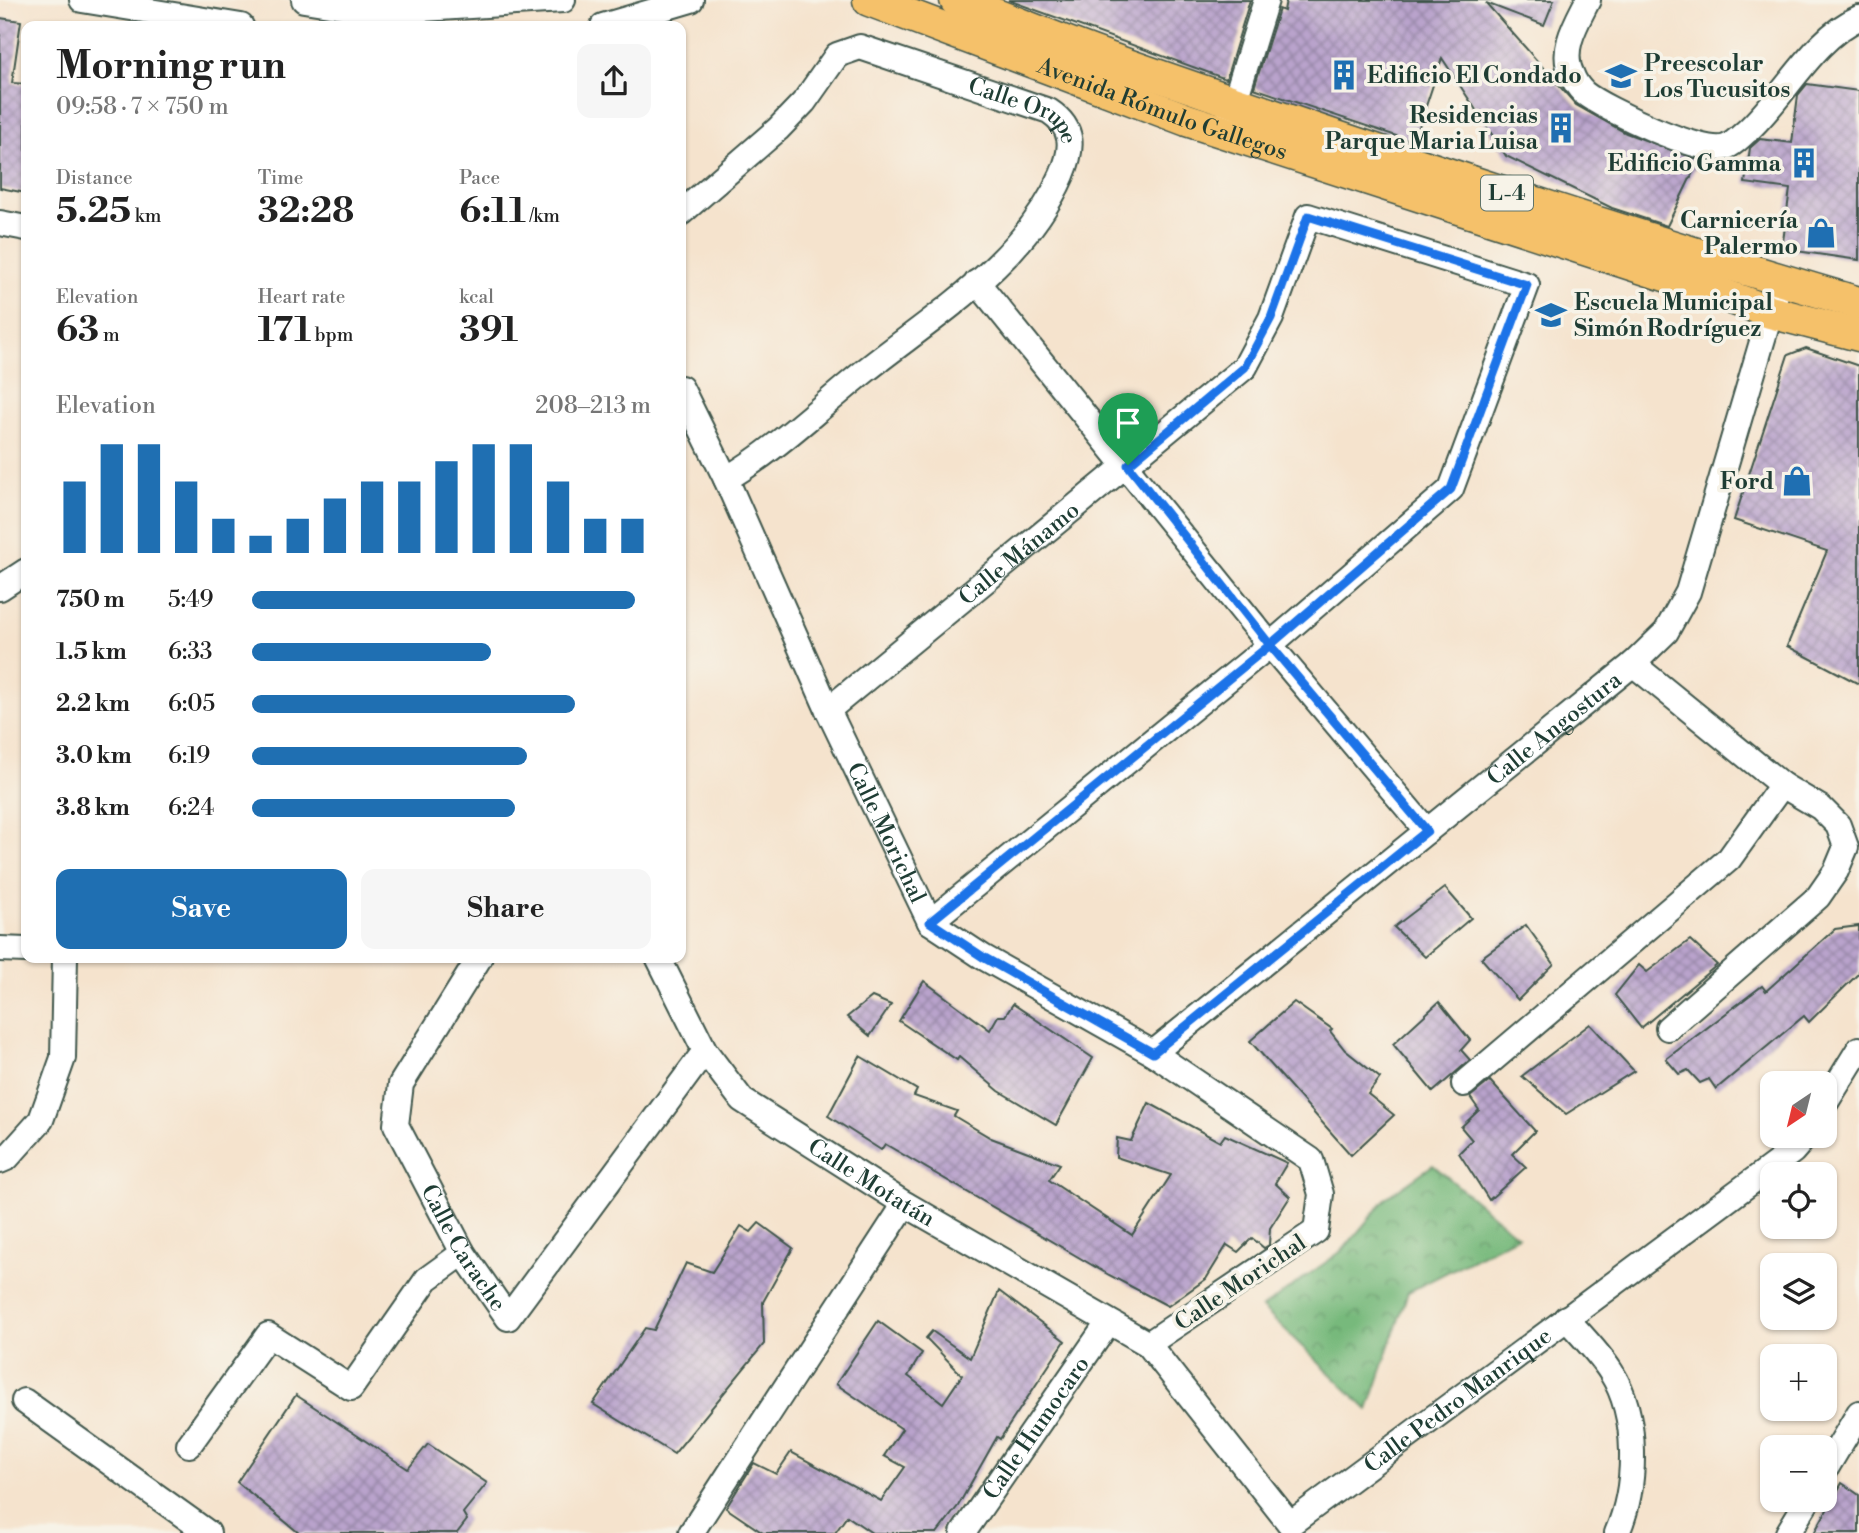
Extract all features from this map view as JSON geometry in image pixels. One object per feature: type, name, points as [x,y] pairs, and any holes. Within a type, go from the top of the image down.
[{"type":"main road","name":"Avenida Rómulo Gallegos","points":[[869,0],[1074,80],[1225,132],[1686,281],[1770,312],[1859,335]]},
{"type":"main road","name":"Avenida Rómulo Gallegos","points":[[970,3],[1116,61],[1235,102],[1780,281],[1859,303]]},
{"type":"street","points":[[82,0],[218,21]]},
{"type":"street","points":[[304,0],[367,10],[408,10],[563,0]]},
{"type":"street","points":[[620,21],[691,0]]},
{"type":"street","points":[[1225,132],[1266,0]]},
{"type":"street","points":[[1588,0],[1571,33],[1568,53],[1571,74],[1583,92],[1688,144],[1713,150],[1728,147],[1761,118],[1830,37],[1859,18]]},
{"type":"street","name":"Calle Orupe","points":[[686,208],[778,129],[804,102],[837,55],[844,50],[868,48],[1049,111],[1068,132],[1068,161],[1049,204],[1017,246],[978,282],[726,479]]},
{"type":"street","name":"Calle Mánamo","points":[[828,710],[1245,367],[1271,318],[1308,216],[1527,285],[1451,489],[1270,645]]},
{"type":"street","points":[[0,223],[21,227]]},
{"type":"street","name":"Calle Angostura","points":[[1153,1053],[1633,664],[1666,632],[1688,592],[1780,281]]},
{"type":"street","points":[[978,282],[1128,465],[1270,645],[1427,831]]},
{"type":"street","name":"Calle Morichal","points":[[686,398],[726,479],[828,710],[930,922],[983,957],[1153,1053],[1311,1160],[1321,1194],[1316,1231],[1148,1345]]},
{"type":"street","points":[[0,588],[21,574]]},
{"type":"street","points":[[930,922],[1270,645]]},
{"type":"street","points":[[1633,664],[1782,785],[1821,808],[1838,825],[1846,847],[1836,871],[1818,897],[1668,1028]]},
{"type":"street","points":[[1464,1084],[1729,859],[1782,785]]},
{"type":"street","points":[[0,949],[21,950]]},
{"type":"street","points":[[0,1161],[7,1158],[41,1120],[63,1058],[65,963]]},
{"type":"street","name":"Calle Carache","points":[[476,963],[401,1084],[396,1125],[463,1253],[508,1318],[705,1051]]},
{"type":"street","name":"Calle Motatán","points":[[661,963],[705,1051],[742,1100],[905,1204],[1148,1345]]},
{"type":"street","points":[[1838,1083],[1859,1049]]},
{"type":"street","name":"Calle Pedro Manrique","points":[[1148,1345],[1290,1524],[1796,1148]]},
{"type":"street","points":[[691,1533],[905,1204]]},
{"type":"street","points":[[190,1445],[268,1335],[351,1388],[427,1279],[463,1253]]},
{"type":"street","points":[[1566,1318],[1612,1373],[1627,1421],[1634,1462],[1629,1501],[1617,1533]]},
{"type":"street","name":"Calle Humocaro","points":[[963,1533],[1108,1323]]},
{"type":"street","points":[[24,1401],[208,1533]]},
{"type":"street","points":[[1837,1450],[1859,1413]]},
{"type":"street","points":[[1788,1533],[1801,1512]]},
{"type":"green space","points":[[1433,1165],[1518,1236],[1408,1292],[1368,1410],[1262,1308],[1343,1250],[1387,1197]]},
{"type":"building","points":[[1008,0],[1250,0],[1226,79]]},
{"type":"building","points":[[1286,0],[1554,0],[1544,25],[1486,3],[1576,105],[1626,133],[1699,160],[1667,226],[1612,208],[1506,156],[1442,58],[1414,142],[1254,88],[1279,9],[1284,11]]},
{"type":"building","points":[[0,18],[21,21],[12,83],[21,84],[21,192],[0,188]]},
{"type":"building","name":"Edificio Gamma","points":[[1807,84],[1859,91],[1859,260],[1782,249],[1790,189],[1745,183],[1750,148],[1760,139],[1792,143],[1798,95]]},
{"type":"building","name":"Ford","points":[[1806,348],[1859,366],[1859,684],[1787,646],[1827,551],[1734,520],[1788,355]]},
{"type":"building","points":[[1445,888],[1471,918],[1425,957],[1394,927]]},
{"type":"building","points":[[1526,925],[1554,964],[1518,1000],[1481,958]]},
{"type":"building","points":[[1859,926],[1859,973],[1809,1022],[1804,1016],[1716,1089],[1709,1079],[1700,1083],[1688,1070],[1679,1074],[1666,1059],[1762,986],[1766,991],[1835,929]]},
{"type":"building","points":[[1690,940],[1717,965],[1641,1028],[1615,995],[1639,965],[1647,972]]},
{"type":"building","points":[[924,981],[990,1030],[998,1016],[1005,1016],[1013,1004],[1093,1058],[1056,1125],[999,1091],[959,1057],[957,1060],[899,1021]]},
{"type":"building","points":[[872,997],[891,1005],[870,1036],[847,1017]]},
{"type":"building","points":[[1294,1002],[1332,1029],[1330,1031],[1345,1050],[1380,1078],[1368,1094],[1394,1115],[1351,1155],[1250,1041]]},
{"type":"building","points":[[1439,1002],[1470,1040],[1461,1050],[1470,1060],[1433,1092],[1393,1044]]},
{"type":"building","points":[[1590,1024],[1634,1071],[1566,1114],[1522,1076]]},
{"type":"building","points":[[860,1056],[917,1090],[914,1096],[957,1111],[954,1116],[991,1138],[1060,1164],[1049,1180],[1132,1235],[1171,1175],[1116,1157],[1117,1138],[1131,1141],[1149,1103],[1220,1142],[1225,1135],[1287,1163],[1275,1183],[1290,1197],[1270,1228],[1269,1245],[1264,1248],[1252,1238],[1238,1252],[1227,1245],[1206,1279],[1168,1306],[1109,1275],[885,1144],[881,1150],[828,1116]]},
{"type":"building","points":[[1490,1081],[1535,1131],[1512,1154],[1526,1167],[1489,1200],[1459,1153],[1472,1140],[1461,1127],[1479,1110],[1470,1097]]},
{"type":"building","points":[[759,1223],[793,1248],[763,1302],[764,1344],[674,1454],[593,1404],[645,1328],[654,1330],[686,1263],[712,1272],[741,1226],[751,1232]]},
{"type":"building","points":[[999,1291],[1065,1341],[1000,1439],[997,1437],[958,1506],[937,1533],[872,1533],[847,1516],[835,1533],[763,1533],[726,1508],[754,1463],[776,1474],[791,1452],[881,1501],[905,1467],[884,1456],[902,1429],[836,1384],[878,1321],[922,1353],[908,1376],[943,1403],[962,1375],[926,1338],[932,1331],[970,1358]]},
{"type":"building","points":[[296,1395],[408,1469],[428,1444],[487,1483],[463,1513],[467,1520],[457,1533],[299,1533],[237,1482]]},
{"type":"building","points":[[1842,1483],[1859,1495],[1859,1533],[1814,1533],[1826,1512],[1837,1512],[1837,1492]]},
{"type":"place","name":"Edificio El Condado","points":[[1344,75]]},
{"type":"place","name":"Preescolar Los Tucusitos","points":[[1621,76]]},
{"type":"place","name":"Residencias Parque Maria Luisa","points":[[1561,128]]},
{"type":"place","name":"Edificio Gamma","points":[[1804,163]]},
{"type":"place","name":"Carnicería Palermo","points":[[1821,233]]},
{"type":"place","name":"Escuela Municipal Simón Rodríguez","points":[[1551,315]]},
{"type":"place","name":"Ford","points":[[1797,481]]},
{"type":"route","points":[[1128,465],[1245,367],[1271,318],[1308,216],[1527,285],[1451,489],[1270,645],[930,922],[983,957],[1153,1053],[1427,831],[1270,645],[1128,465]]}]
